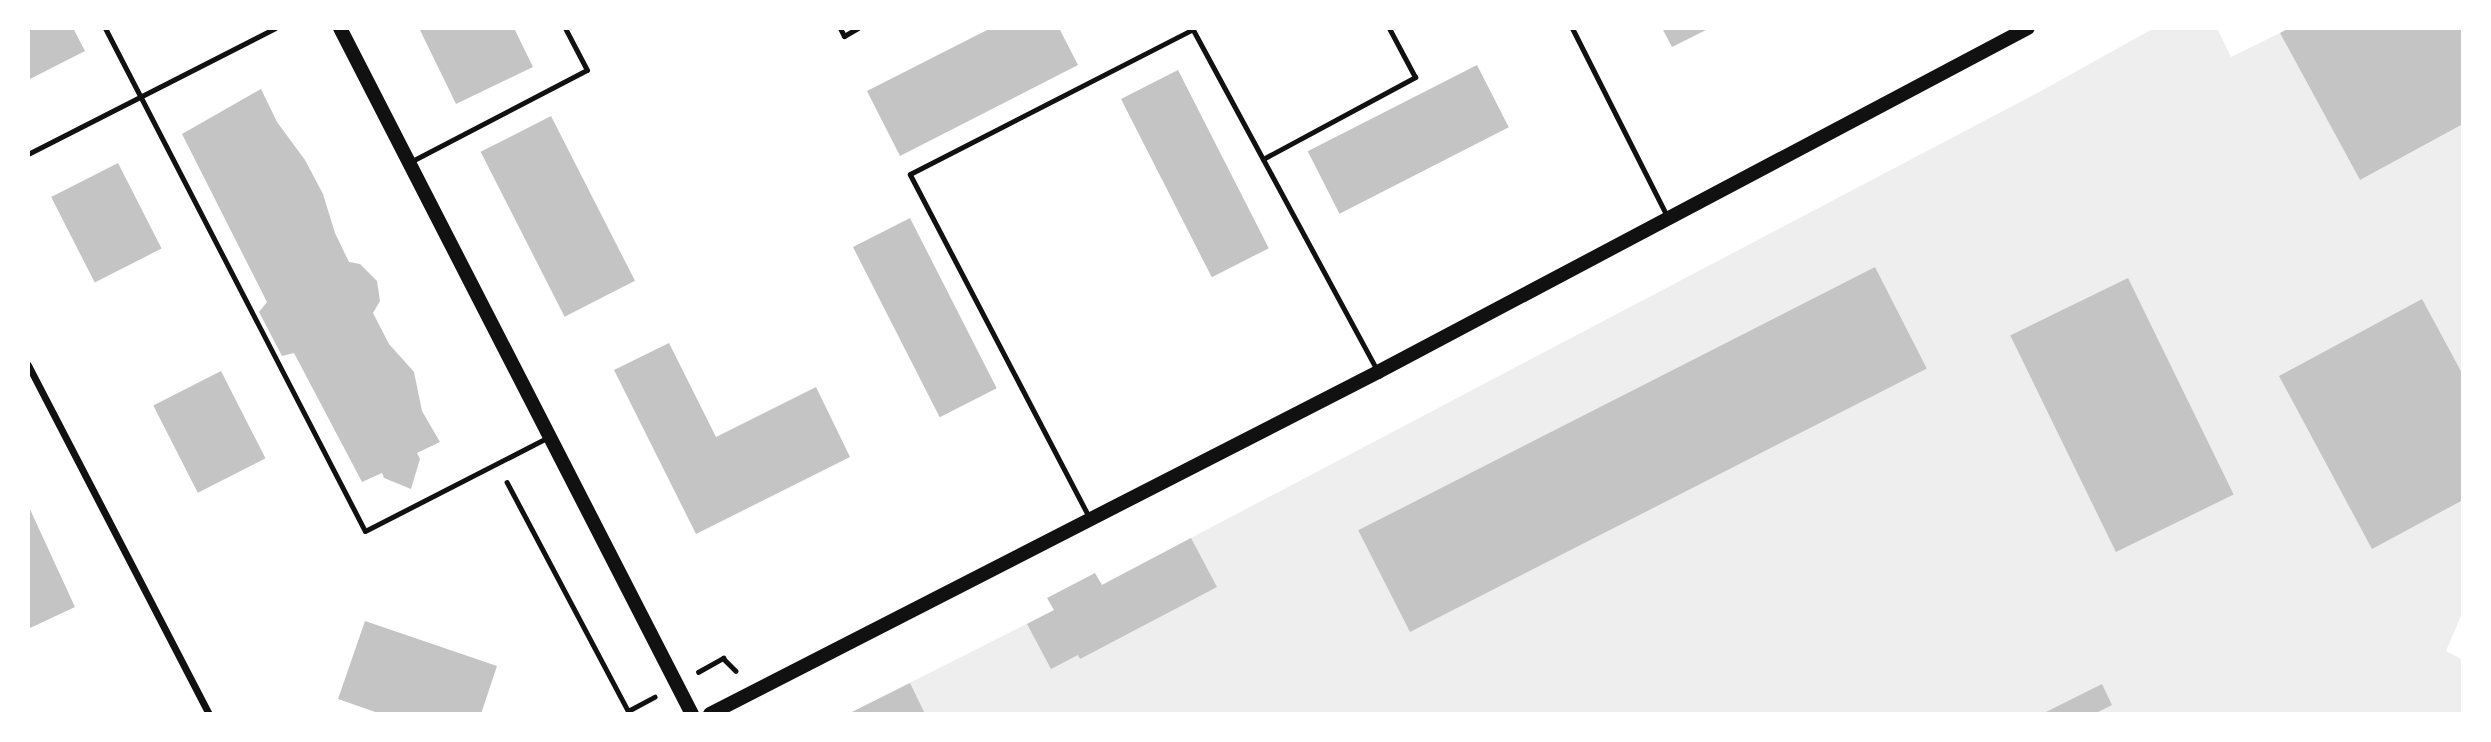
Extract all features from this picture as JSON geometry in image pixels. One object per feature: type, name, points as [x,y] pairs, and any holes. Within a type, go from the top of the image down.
[{"type":"main road","points":[[340,28],[692,714]]},
{"type":"main road","points":[[710,714],[1378,372],[2028,28]]},
{"type":"street","points":[[28,365],[209,714]]},
{"type":"lane","points":[[105,28],[365,531],[550,436]]},
{"type":"lane","points":[[28,154],[275,28]]},
{"type":"lane","points":[[409,163],[587,70],[565,28]]},
{"type":"lane","points":[[840,28],[844,36],[858,28]]},
{"type":"lane","points":[[1090,519],[910,174],[1193,28],[1378,372]]},
{"type":"lane","points":[[1263,159],[1415,77],[1389,28]]},
{"type":"lane","points":[[1572,28],[1668,219]]},
{"type":"path","points":[[497,463],[628,711],[723,658]]},
{"type":"shaded area","points":[[2154,28],[2217,28],[2231,57],[2280,33],[2360,180],[2463,124],[2463,611],[2446,651],[2463,660],[2463,714],[848,714],[1054,610],[2041,91]]},
{"type":"building","points":[[28,28],[73,28],[85,51],[28,80]]},
{"type":"building","points":[[419,28],[514,28],[533,67],[456,104]]},
{"type":"building","points":[[991,28],[1059,28],[1078,65],[900,156],[867,91]]},
{"type":"building","points":[[1662,28],[1710,28],[1672,47]]},
{"type":"building","points":[[2289,28],[2463,28],[2463,124],[2360,180],[2280,33]]},
{"type":"building","points":[[1477,65],[1509,127],[1339,214],[1308,151]]},
{"type":"building","points":[[1178,70],[1269,248],[1212,277],[1121,99]]},
{"type":"building","points":[[261,89],[277,122],[305,160],[323,194],[335,233],[349,262],[360,264],[377,281],[380,301],[373,313],[389,344],[414,372],[422,411],[440,442],[417,453],[420,459],[411,489],[384,478],[382,473],[362,482],[294,353],[282,356],[259,312],[267,302],[182,134]]},
{"type":"building","points":[[551,116],[635,281],[565,317],[481,152]]},
{"type":"building","points":[[118,163],[162,249],[95,283],[51,197]]},
{"type":"building","points":[[910,218],[997,388],[940,417],[853,247]]},
{"type":"building","points":[[1875,267],[1927,369],[1410,632],[1358,530]]},
{"type":"building","points":[[2128,278],[2234,495],[2116,552],[2010,335]]},
{"type":"building","points":[[2422,299],[2463,375],[2463,500],[2372,549],[2279,376]]},
{"type":"building","points":[[669,343],[716,437],[816,387],[850,457],[696,534],[614,370]]},
{"type":"building","points":[[221,371],[265,458],[198,493],[153,406]]},
{"type":"building","points":[[28,505],[75,607],[28,629]]},
{"type":"building","points":[[1191,538],[1217,587],[1080,659],[1078,655],[1051,669],[1027,624],[1054,610],[1047,598],[1095,573],[1102,585]]},
{"type":"building","points":[[365,621],[497,666],[481,714],[381,714],[338,699]]},
{"type":"building","points":[[910,683],[925,714],[848,714]]},
{"type":"building","points":[[2102,684],[2112,705],[2094,714],[2042,714]]}]
